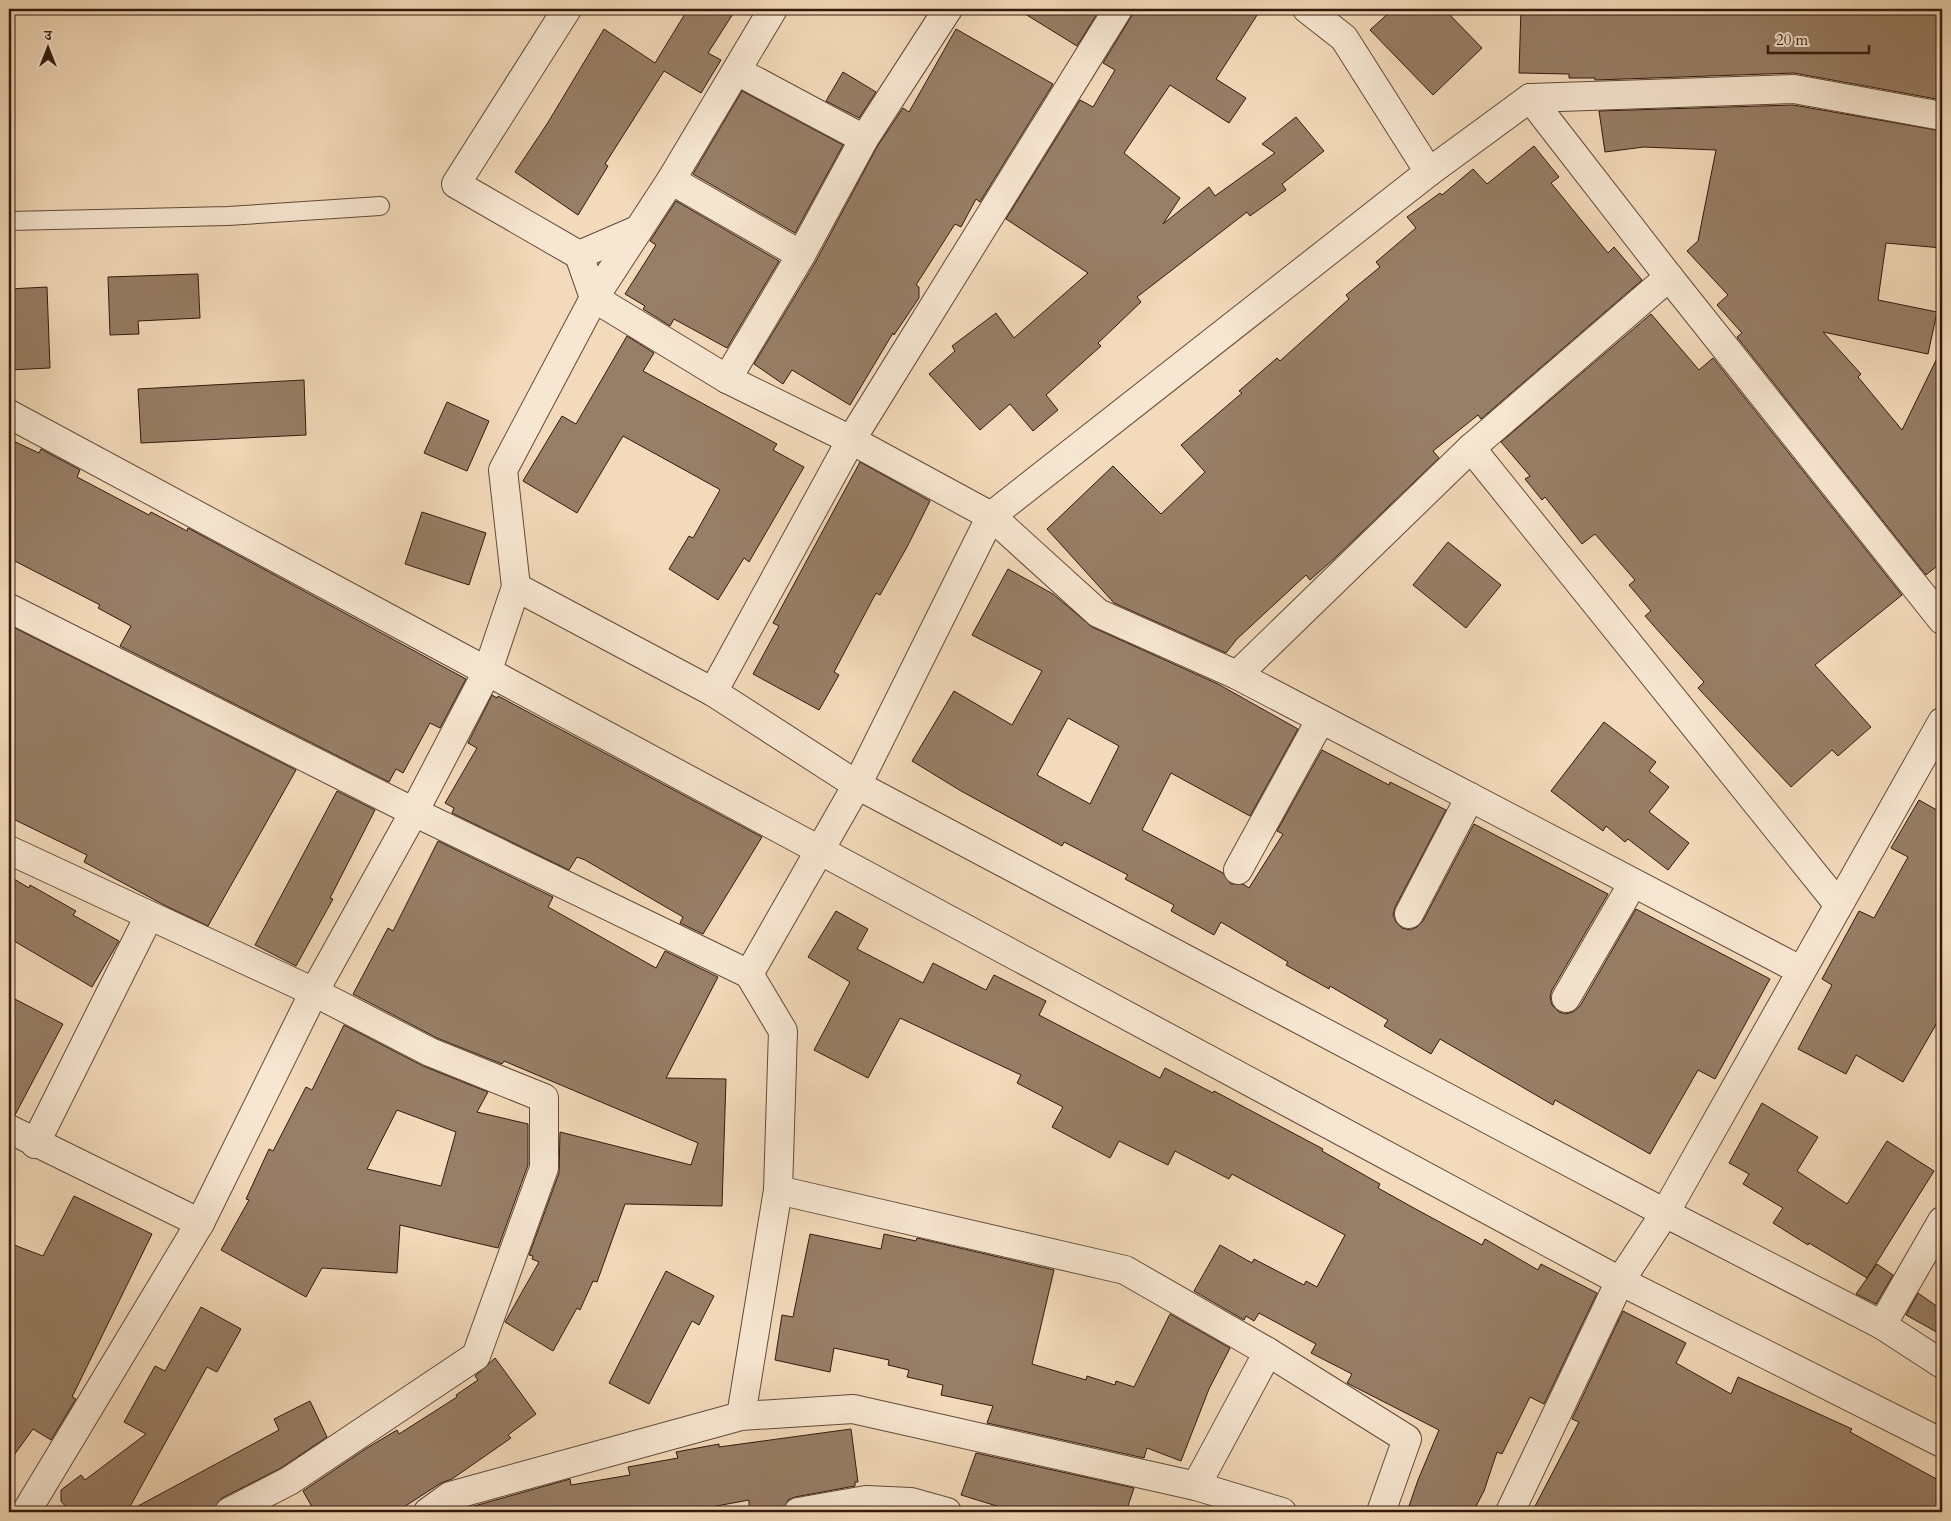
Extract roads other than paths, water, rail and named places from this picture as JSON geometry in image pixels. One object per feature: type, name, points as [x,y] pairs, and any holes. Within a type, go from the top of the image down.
[{"type":"street","points":[[567,9],[456,184],[579,255],[594,298],[727,379],[850,440],[990,516],[1098,613],[1237,675],[1800,970]]},
{"type":"street","points":[[26,1512],[200,1223],[314,992],[414,812],[488,670],[516,587],[503,470],[594,298],[671,180],[773,9]]},
{"type":"street","points":[[727,379],[802,255],[864,139],[948,9]]},
{"type":"street","points":[[713,692],[850,440],[1118,9]]},
{"type":"street","points":[[1307,9],[1344,38],[1428,172]]},
{"type":"street","points":[[737,71],[864,139]]},
{"type":"street","points":[[749,974],[857,785],[990,516],[1428,172],[1530,98],[1794,89],[1942,116]]},
{"type":"street","points":[[1530,98],[1669,277],[1942,620]]},
{"type":"street","points":[[671,180],[802,255]]},
{"type":"street","points":[[579,255],[637,230]]},
{"type":"street","points":[[1237,675],[1471,448],[1669,277]]},
{"type":"street","points":[[9,414],[488,670],[1620,1281],[1942,1444]]},
{"type":"street","points":[[1471,448],[1838,904]]},
{"type":"street","points":[[516,587],[713,692],[857,785],[1665,1213],[1882,1325],[1942,1364]]},
{"type":"street","points":[[9,608],[414,812],[749,974],[783,1031],[778,1190],[741,1416]]},
{"type":"street","points":[[1238,870],[1321,719]]},
{"type":"street","points":[[1510,1512],[1620,1281],[1665,1213],[1800,970],[1942,722]]},
{"type":"street","points":[[1409,914],[1470,797]]},
{"type":"street","points":[[9,850],[314,992],[430,1052],[544,1098],[544,1168],[476,1356],[289,1481],[229,1512]]},
{"type":"street","points":[[1566,998],[1633,883]]},
{"type":"street","points":[[36,1144],[149,916]]},
{"type":"street","points":[[9,1129],[36,1144],[200,1223]]},
{"type":"street","points":[[778,1190],[1125,1270],[1268,1352],[1407,1440],[1381,1512]]},
{"type":"street","points":[[1882,1325],[1942,1221]]},
{"type":"street","points":[[1196,1486],[1268,1352]]},
{"type":"street","points":[[428,1512],[450,1496],[741,1416],[853,1409],[1196,1486],[1282,1512]]},
{"type":"street","points":[[798,1512],[866,1500],[912,1502],[947,1512]]},
{"type":"lane","points":[[9,221],[228,216],[380,206]]}]
